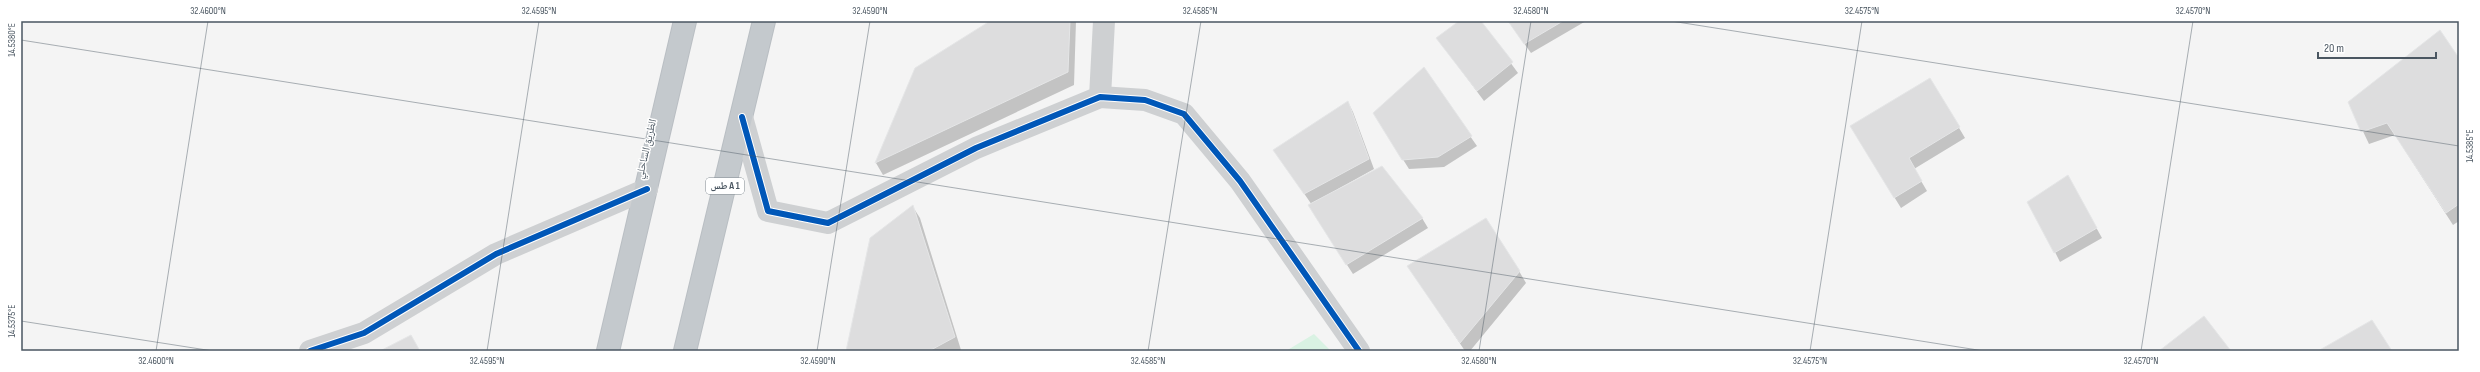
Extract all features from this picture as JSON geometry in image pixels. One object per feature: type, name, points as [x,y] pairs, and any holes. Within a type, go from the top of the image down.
[{"type":"highway","name":"الطريق الساحلي","points":[[608,351],[685,21]]},
{"type":"highway","name":"طس A 1","points":[[685,351],[764,21]]},
{"type":"street","points":[[1100,97],[1104,21]]},
{"type":"street","points":[[742,117],[768,211],[828,223],[976,148],[1100,97],[1145,100],[1184,114],[1240,181],[1359,351]]},
{"type":"street","points":[[310,351],[364,334],[496,254],[647,189]]},
{"type":"green space","points":[[1314,334],[1331,351],[1286,351]]},
{"type":"building","points":[[990,21],[1070,21],[1068,72],[875,163],[915,68]]},
{"type":"building","points":[[1459,21],[1481,21],[1513,62],[1477,91],[1436,38]]},
{"type":"building","points":[[1508,21],[1563,21],[1524,44]]},
{"type":"building","points":[[2440,30],[2459,58],[2459,204],[2446,213],[2387,123],[2361,132],[2348,102]]},
{"type":"building","points":[[1424,67],[1472,136],[1438,157],[1402,160],[1373,113]]},
{"type":"building","points":[[1930,78],[1960,127],[1909,158],[1922,181],[1894,198],[1850,126]]},
{"type":"building","points":[[1348,101],[1369,159],[1304,194],[1273,150]]},
{"type":"building","points":[[1382,166],[1423,218],[1346,265],[1308,205]]},
{"type":"building","points":[[2068,175],[2097,228],[2054,253],[2027,202]]},
{"type":"building","points":[[913,205],[955,337],[929,351],[846,351],[870,238]]},
{"type":"building","points":[[1486,218],[1520,271],[1460,343],[1407,266]]},
{"type":"building","points":[[2204,316],[2231,351],[2159,351]]},
{"type":"building","points":[[2372,320],[2392,351],[2318,351]]},
{"type":"building","points":[[411,335],[420,351],[380,351]]},
{"type":"cycle path","points":[[742,117],[768,211],[828,223],[976,148],[1100,97],[1145,100],[1184,114],[1240,181],[1359,351]]},
{"type":"cycle path","points":[[310,351],[364,333],[496,254],[647,189]]}]
